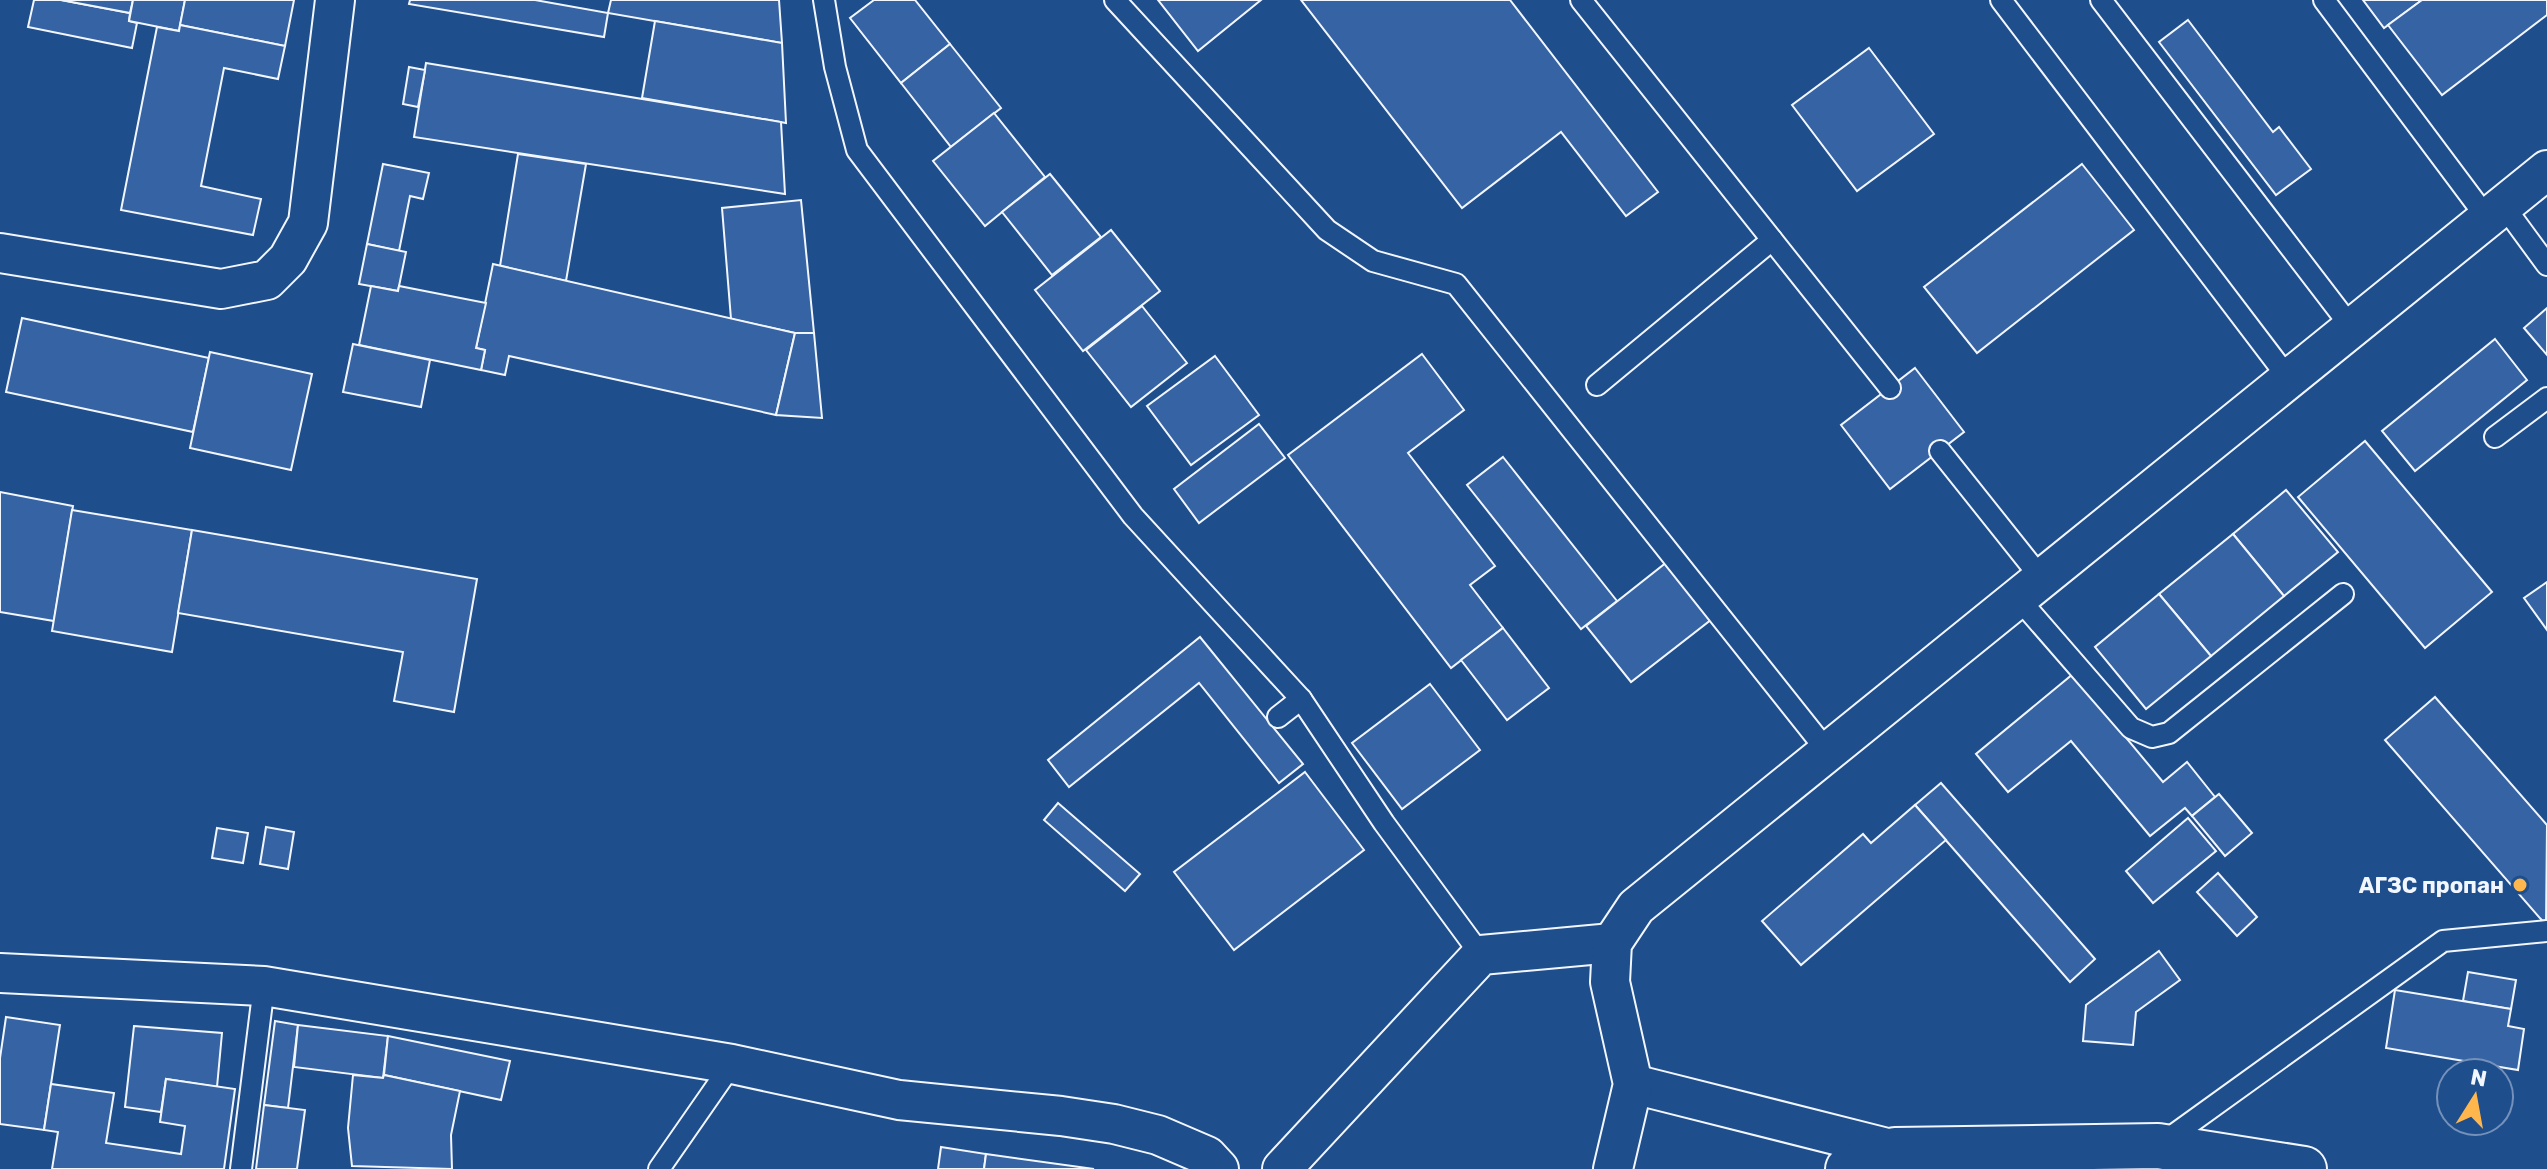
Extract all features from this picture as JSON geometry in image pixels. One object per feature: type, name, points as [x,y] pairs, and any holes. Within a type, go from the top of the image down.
[{"type":"main road","points":[[1848,1169],[1895,1150],[2158,1146],[2304,1169]]},
{"type":"street","points":[[0,253],[221,289],[267,280],[288,259],[308,223],[335,0]]},
{"type":"street","points":[[1613,1169],[1633,1084],[1610,982],[1612,943],[1636,907],[2547,170]]},
{"type":"street","points":[[1282,1169],[1481,955],[1612,943]]},
{"type":"street","points":[[0,973],[264,986],[732,1064],[899,1100],[1114,1124],[1158,1135],[1207,1156],[1219,1169]]},
{"type":"street","points":[[1633,1084],[1895,1150]]},
{"type":"lane","points":[[824,0],[835,67],[857,150],[1133,516],[1301,699],[1384,823],[1481,955]]},
{"type":"lane","points":[[1115,0],[1327,230],[1373,261],[1456,284],[1828,752]]},
{"type":"lane","points":[[1581,0],[1890,388]]},
{"type":"lane","points":[[2001,0],[2289,379]]},
{"type":"lane","points":[[2101,0],[2352,328]]},
{"type":"lane","points":[[2324,0],[2495,212],[2547,265]]},
{"type":"lane","points":[[1597,385],[1772,240]]},
{"type":"lane","points":[[2495,437],[2547,398]]},
{"type":"lane","points":[[1940,451],[2030,588],[2131,728],[2152,737],[2169,733],[2343,594]]},
{"type":"lane","points":[[1278,717],[1301,699]]},
{"type":"lane","points":[[2158,1146],[2443,941],[2547,931]]},
{"type":"lane","points":[[241,1169],[264,986]]},
{"type":"lane","points":[[659,1169],[732,1064]]},
{"type":"building","points":[[34,0],[61,0],[130,13],[129,21],[137,23],[132,48],[28,27]]},
{"type":"building","points":[[61,0],[133,0],[130,13]]},
{"type":"building","points":[[133,0],[185,0],[179,31],[129,21]]},
{"type":"building","points":[[185,0],[294,0],[285,46],[180,25]]},
{"type":"building","points":[[410,0],[535,0],[608,13],[604,37],[409,4]]},
{"type":"building","points":[[611,0],[779,0],[782,43],[608,13]]},
{"type":"building","points":[[874,0],[915,0],[950,44],[901,83],[850,18]]},
{"type":"building","points":[[1158,0],[1261,0],[1198,51]]},
{"type":"building","points":[[1301,0],[1510,0],[1658,192],[1626,216],[1561,132],[1462,208]]},
{"type":"building","points":[[2363,0],[2422,0],[2384,28]]},
{"type":"building","points":[[2422,0],[2547,0],[2547,15],[2442,95],[2388,25]]},
{"type":"building","points":[[2188,20],[2273,132],[2279,127],[2311,169],[2276,195],[2159,42]]},
{"type":"building","points":[[655,21],[782,43],[786,123],[642,98]]},
{"type":"building","points":[[180,25],[285,46],[278,79],[224,68],[201,186],[261,199],[253,235],[121,210],[157,27],[179,31]]},
{"type":"building","points":[[950,44],[1001,108],[951,147],[901,83]]},
{"type":"building","points":[[1869,48],[1934,134],[1857,191],[1792,105]]},
{"type":"building","points":[[426,63],[781,122],[785,194],[414,137]]},
{"type":"building","points":[[409,67],[425,70],[418,107],[403,104]]},
{"type":"building","points":[[994,113],[1045,177],[985,226],[933,161]]},
{"type":"building","points":[[518,154],[586,164],[566,281],[500,266]]},
{"type":"building","points":[[383,164],[429,173],[423,199],[410,196],[399,251],[367,244]]},
{"type":"building","points":[[2082,164],[2134,230],[1977,353],[1924,287]]},
{"type":"building","points":[[1050,174],[1101,237],[1052,275],[1002,212]]},
{"type":"building","points":[[801,200],[814,333],[795,333],[731,319],[722,208]]},
{"type":"building","points":[[1111,230],[1160,291],[1083,351],[1035,290]]},
{"type":"building","points":[[367,244],[406,252],[398,291],[359,284]]},
{"type":"building","points":[[493,264],[795,333],[776,415],[509,356],[505,375],[481,370],[485,350],[476,348]]},
{"type":"building","points":[[371,286],[398,291],[399,286],[486,303],[476,348],[485,350],[481,370],[359,345]]},
{"type":"building","points":[[1142,306],[1187,363],[1131,407],[1086,350]]},
{"type":"building","points":[[2547,308],[2547,355],[2524,328]]},
{"type":"building","points":[[22,318],[209,358],[193,432],[6,392]]},
{"type":"building","points":[[795,333],[814,333],[822,418],[776,415]]},
{"type":"building","points":[[2495,339],[2527,380],[2415,471],[2382,431]]},
{"type":"building","points":[[353,344],[430,360],[421,407],[343,392]]},
{"type":"building","points":[[210,352],[312,374],[291,470],[190,448]]},
{"type":"building","points":[[1422,354],[1464,410],[1408,453],[1495,566],[1470,585],[1503,628],[1451,668],[1288,455]]},
{"type":"building","points":[[1215,356],[1259,415],[1191,465],[1147,406]]},
{"type":"building","points":[[1915,368],[1964,432],[1890,489],[1841,425]]},
{"type":"building","points":[[1259,424],[1285,458],[1199,523],[1174,489]]},
{"type":"building","points":[[2365,441],[2492,592],[2425,648],[2298,497]]},
{"type":"building","points":[[1503,457],[1617,601],[1581,629],[1467,485]]},
{"type":"building","points":[[2286,490],[2338,552],[2284,596],[2233,534]]},
{"type":"building","points":[[0,492],[73,506],[54,621],[0,612]]},
{"type":"building","points":[[72,510],[192,530],[172,652],[52,631]]},
{"type":"building","points":[[192,530],[477,579],[454,712],[394,701],[403,652],[178,613]]},
{"type":"building","points":[[2233,534],[2284,596],[2211,656],[2159,594]]},
{"type":"building","points":[[1667,562],[1712,619],[1631,682],[1586,626]]},
{"type":"building","points":[[2547,582],[2547,630],[2524,598]]},
{"type":"building","points":[[2159,594],[2211,656],[2146,709],[2095,647]]},
{"type":"building","points":[[1503,628],[1549,688],[1507,720],[1461,660]]},
{"type":"building","points":[[1200,637],[1303,764],[1279,783],[1199,683],[1069,787],[1048,760]]},
{"type":"building","points":[[2073,674],[2163,782],[2187,762],[2215,797],[2192,816],[2185,808],[2150,836],[2071,741],[2008,792],[1976,754]]},
{"type":"building","points":[[1430,684],[1480,750],[1402,809],[1352,743]]},
{"type":"building","points":[[2435,697],[2547,825],[2546,925],[2385,740]]},
{"type":"building","points":[[1305,772],[1364,850],[1234,950],[1174,872]]},
{"type":"building","points":[[1941,783],[2095,959],[2070,982],[1915,805]]},
{"type":"building","points":[[2219,794],[2252,833],[2225,856],[2192,816]]},
{"type":"building","points":[[1058,803],[1140,874],[1125,891],[1044,820]]},
{"type":"building","points":[[1915,805],[1946,840],[1801,965],[1762,921],[1863,834],[1871,843]]},
{"type":"building","points":[[2188,818],[2216,851],[2153,903],[2126,871]]},
{"type":"building","points":[[266,827],[294,832],[288,869],[260,864]]},
{"type":"building","points":[[217,828],[248,833],[243,863],[212,858]]},
{"type":"building","points":[[2218,873],[2257,917],[2237,936],[2197,892]]},
{"type":"building","points":[[2159,951],[2180,980],[2136,1012],[2133,1045],[2083,1041],[2086,1005]]},
{"type":"building","points":[[2468,972],[2516,980],[2511,1009],[2463,1001]]},
{"type":"building","points":[[2395,990],[2511,1009],[2508,1026],[2524,1029],[2518,1070],[2515,1070],[2515,1057],[2440,1057],[2386,1048]]},
{"type":"building","points":[[6,1017],[60,1025],[44,1130],[0,1124],[0,1058]]},
{"type":"building","points":[[275,1021],[298,1025],[288,1108],[264,1105]]},
{"type":"building","points":[[298,1025],[388,1036],[383,1078],[294,1067]]},
{"type":"building","points":[[134,1026],[222,1033],[217,1087],[166,1079],[161,1112],[125,1107]]},
{"type":"building","points":[[388,1036],[510,1061],[501,1100],[384,1075]]},
{"type":"building","points":[[353,1075],[383,1078],[384,1075],[460,1091],[451,1135],[452,1169],[352,1166],[348,1128]]},
{"type":"building","points":[[166,1079],[235,1089],[224,1169],[52,1169],[58,1132],[44,1130],[51,1084],[114,1093],[106,1143],[181,1154],[185,1126],[160,1122]]},
{"type":"building","points":[[264,1105],[305,1110],[297,1169],[256,1169]]},
{"type":"building","points":[[941,1147],[986,1154],[984,1169],[938,1169]]},
{"type":"building","points":[[986,1154],[1094,1169],[984,1169]]},
{"type":"place","name":"АГЗС пропан","points":[[2520,885]]}]
